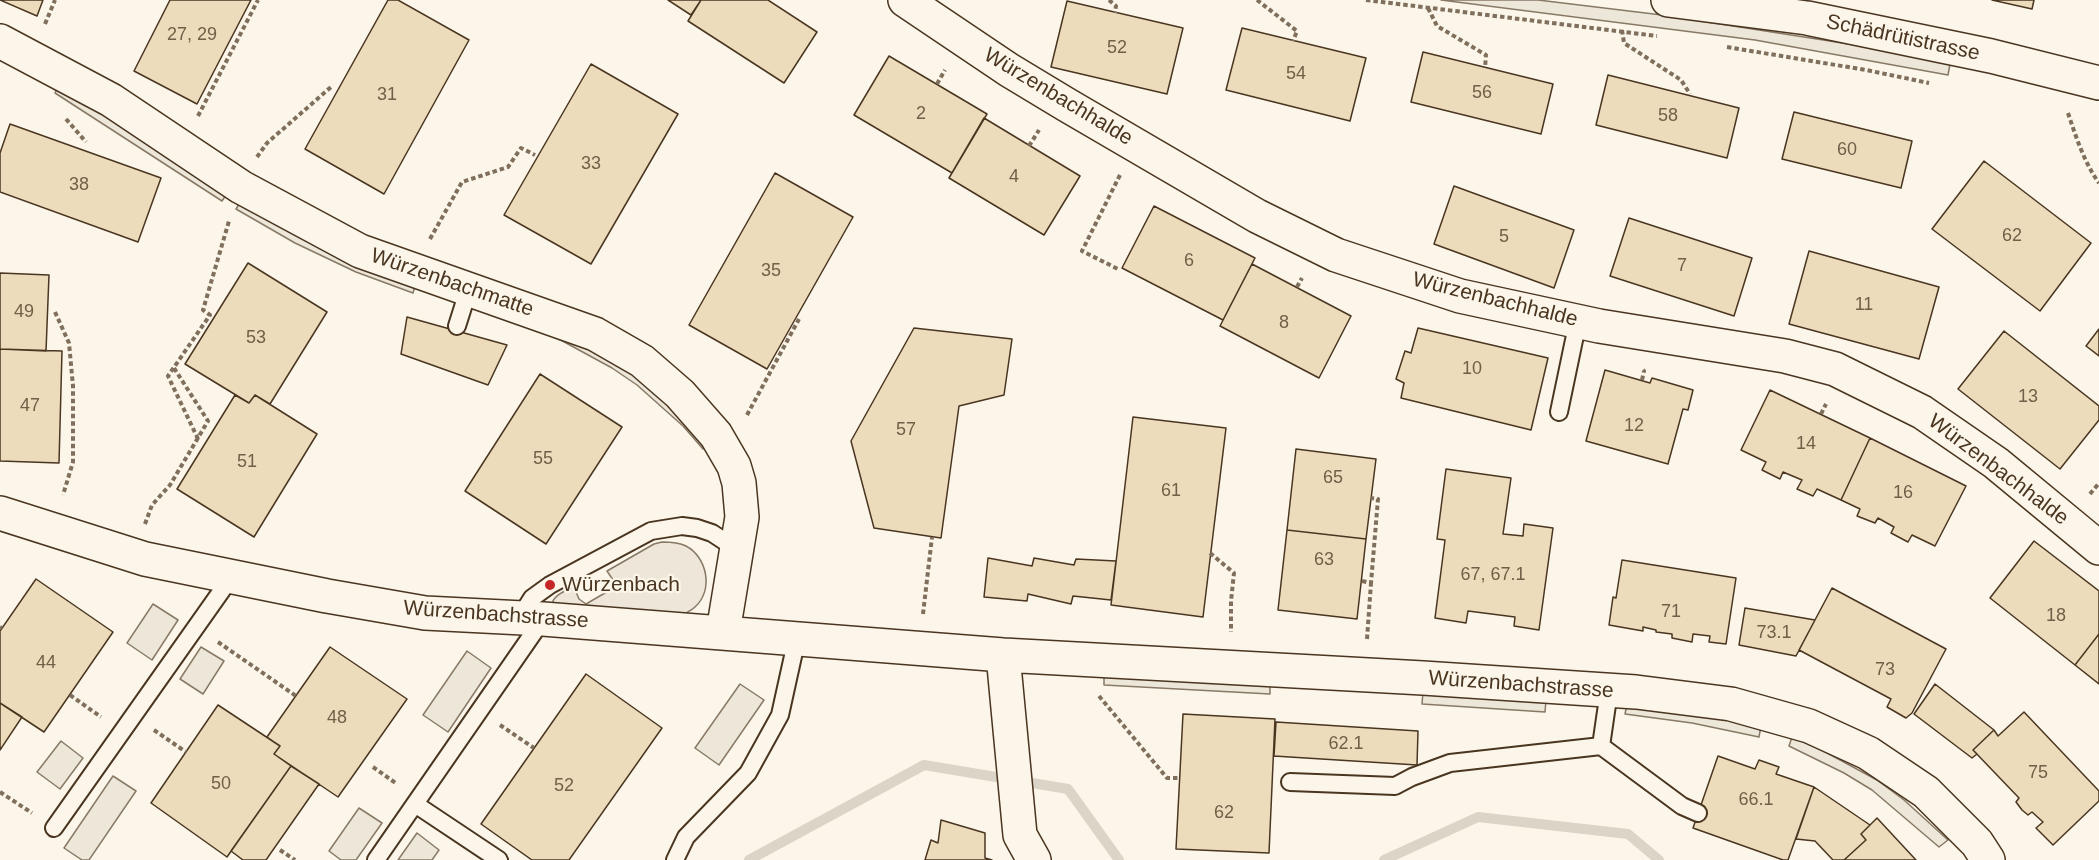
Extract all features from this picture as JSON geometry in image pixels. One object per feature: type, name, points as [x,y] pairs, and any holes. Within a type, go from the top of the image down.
[{"type":"street","name":"Würzenbachhalde","points":[[905,0],[1009,70],[1067,105],[1257,216],[1336,255],[1460,296],[1578,321],[1785,356],[1834,369],[1922,412],[1996,463],[2099,548]]},
{"type":"street","name":"Schädrütistrasse","points":[[1668,0],[1808,18],[1991,56],[2099,83]]},
{"type":"street","name":"Würzenbachmatte","points":[[0,41],[111,100],[241,186],[360,251],[595,334],[642,362],[680,394],[716,435],[734,466],[739,483],[742,517],[723,632]]},
{"type":"street","name":"Würzenbachstrasse","points":[[0,513],[144,559],[425,613],[532,618],[1003,655],[1609,690],[1731,704],[1819,731],[1868,753],[1926,792],[1977,843],[1988,860]]},
{"type":"street","points":[[1003,655],[1020,835],[1034,860]]},
{"type":"lane","points":[[457,326],[469,288]]},
{"type":"lane","points":[[1559,412],[1578,321]]},
{"type":"lane","points":[[376,860],[415,804],[532,618],[532,598],[550,585],[651,531],[682,526],[698,528],[712,533],[738,550]]},
{"type":"lane","points":[[54,828],[232,576]]},
{"type":"lane","points":[[675,860],[686,837],[748,772],[780,715],[797,638]]},
{"type":"lane","points":[[1601,746],[1609,690]]},
{"type":"lane","points":[[1290,782],[1395,786],[1450,763],[1601,746],[1682,806],[1698,813]]},
{"type":"lane","points":[[415,804],[499,860]]},
{"type":"path","points":[[179,146],[203,108],[258,0]]},
{"type":"path","points":[[1108,0],[1116,6],[1115,13]]},
{"type":"path","points":[[1257,0],[1297,31],[1293,40]]},
{"type":"path","points":[[1366,0],[1665,37]]},
{"type":"path","points":[[1427,7],[1437,26],[1486,55],[1485,68]]},
{"type":"path","points":[[1622,30],[1624,43],[1681,80],[1690,94]]},
{"type":"path","points":[[1720,45],[1932,83]]},
{"type":"path","points":[[198,439],[168,376],[210,315],[203,310],[241,186],[249,170],[267,143],[331,87]]},
{"type":"path","points":[[2077,111],[2068,113],[2075,137],[2092,174],[2099,183]]},
{"type":"path","points":[[1029,146],[1040,128]]},
{"type":"path","points":[[428,244],[462,182],[508,167],[520,148],[535,155]]},
{"type":"path","points":[[1120,270],[1082,251],[1124,167]]},
{"type":"path","points":[[52,529],[73,462],[73,386],[69,343],[55,312]]},
{"type":"path","points":[[744,420],[799,319]]},
{"type":"path","points":[[134,555],[152,505],[170,485],[208,421],[174,368]]},
{"type":"path","points":[[1366,675],[1378,499],[1371,498]]},
{"type":"path","points":[[926,585],[932,537]]},
{"type":"path","points":[[1210,553],[1234,573],[1231,601]]},
{"type":"path","points":[[1362,581],[1371,583]]},
{"type":"path","points":[[214,639],[296,696]]},
{"type":"path","points":[[1086,660],[1087,683],[1167,778],[1180,778]]},
{"type":"path","points":[[499,724],[534,748]]},
{"type":"path","points":[[152,728],[186,752]]},
{"type":"path","points":[[280,850],[295,860]]},
{"type":"shaded area","points":[[1441,0],[1538,0],[1662,15],[1849,44],[1950,64],[1948,75],[1755,40]]},
{"type":"shaded area","points":[[59,85],[228,192],[222,201],[55,93]]},
{"type":"shaded area","points":[[241,201],[416,282],[413,293],[356,272],[295,243],[236,209]]},
{"type":"shaded area","points":[[557,338],[615,358],[710,442],[703,449],[683,426],[637,385],[612,368]]},
{"type":"shaded area","points":[[677,543],[693,551],[706,574],[705,592],[701,600],[683,615],[552,604],[558,595],[574,587],[579,599],[586,604],[617,586],[607,571],[654,544]]},
{"type":"shaded area","points":[[153,604],[178,620],[152,660],[127,643]]},
{"type":"shaded area","points":[[201,647],[224,661],[203,694],[180,679]]},
{"type":"shaded area","points":[[467,651],[491,668],[448,732],[423,715]]},
{"type":"shaded area","points":[[1104,675],[1270,684],[1270,694],[1104,685]]},
{"type":"shaded area","points":[[740,684],[764,700],[719,765],[695,748]]},
{"type":"shaded area","points":[[1423,692],[1546,700],[1545,712],[1422,704]]},
{"type":"shaded area","points":[[1627,704],[1693,712],[1761,726],[1759,737],[1692,723],[1625,714]]},
{"type":"shaded area","points":[[1792,737],[1818,748],[1877,780],[1904,800],[1948,840],[1939,847],[1872,790],[1844,773],[1789,746]]},
{"type":"shaded area","points":[[61,741],[83,758],[60,789],[37,772]]},
{"type":"shaded area","points":[[113,776],[136,791],[89,860],[82,860],[64,848]]},
{"type":"shaded area","points":[[359,808],[382,823],[356,860],[341,860],[329,851]]},
{"type":"shaded area","points":[[417,833],[439,850],[432,860],[398,860]]},
{"type":"building","points":[[0,0],[43,0],[37,16]]},
{"type":"building","points":[[170,0],[251,0],[197,104],[134,71]]},
{"type":"building","points":[[388,0],[398,0],[469,40],[384,194],[305,149]]},
{"type":"building","points":[[668,0],[701,0],[691,15]]},
{"type":"building","points":[[701,0],[768,0],[817,32],[784,83],[688,21]]},
{"type":"building","points":[[1992,0],[2034,0],[2032,9]]},
{"type":"building","points":[[1067,1],[1183,28],[1167,94],[1051,67]]},
{"type":"building","points":[[1242,28],[1366,58],[1350,121],[1226,90]]},
{"type":"building","points":[[1423,52],[1553,84],[1541,134],[1411,102]]},
{"type":"building","points":[[889,56],[987,114],[952,173],[854,115]]},
{"type":"building","points":[[591,64],[678,114],[591,264],[504,215]]},
{"type":"building","points":[[1608,75],[1739,108],[1727,158],[1596,125]]},
{"type":"building","points":[[1794,112],[1912,141],[1901,188],[1782,159]]},
{"type":"building","points":[[984,118],[1080,176],[1044,235],[949,178]]},
{"type":"building","points":[[10,124],[161,178],[138,242],[0,192],[0,153]]},
{"type":"building","points":[[1984,161],[2091,243],[2040,311],[1932,229]]},
{"type":"building","points":[[775,173],[853,217],[767,369],[689,325]]},
{"type":"building","points":[[1454,186],[1574,230],[1554,288],[1434,244]]},
{"type":"building","points":[[1154,206],[1255,258],[1223,320],[1122,268]]},
{"type":"building","points":[[1629,218],[1752,258],[1734,316],[1610,276]]},
{"type":"building","points":[[1809,251],[1939,287],[1919,359],[1789,324]]},
{"type":"building","points":[[248,263],[327,312],[270,404],[255,395],[249,403],[185,364]]},
{"type":"building","points":[[1252,264],[1351,316],[1319,378],[1220,326]]},
{"type":"building","points":[[0,273],[49,275],[46,351],[0,349]]},
{"type":"building","points":[[407,317],[507,345],[488,385],[401,354]]},
{"type":"building","points":[[914,328],[1012,339],[1004,395],[959,406],[941,538],[874,528],[851,441]]},
{"type":"building","points":[[1418,328],[1548,358],[1531,430],[1401,398],[1404,383],[1396,379],[1405,351],[1411,353]]},
{"type":"building","points":[[2099,329],[2099,356],[2086,346]]},
{"type":"building","points":[[2004,331],[2099,406],[2099,420],[2060,469],[1958,389]]},
{"type":"building","points":[[0,349],[62,351],[59,463],[0,461]]},
{"type":"building","points":[[1605,370],[1650,383],[1652,378],[1693,390],[1688,410],[1683,409],[1668,464],[1586,441]]},
{"type":"building","points":[[540,374],[622,427],[546,544],[465,491]]},
{"type":"building","points":[[1770,390],[1870,438],[1841,500],[1817,489],[1813,496],[1797,489],[1802,480],[1783,472],[1780,479],[1762,470],[1766,462],[1741,450]]},
{"type":"building","points":[[235,395],[249,403],[255,395],[317,434],[254,537],[177,489]]},
{"type":"building","points":[[1133,417],[1226,428],[1203,617],[1111,605]]},
{"type":"building","points":[[1870,438],[1966,486],[1935,546],[1912,535],[1908,542],[1891,533],[1894,527],[1878,518],[1875,523],[1857,516],[1860,509],[1841,500]]},
{"type":"building","points":[[1296,449],[1376,459],[1366,539],[1287,530]]},
{"type":"building","points":[[1446,469],[1511,478],[1503,534],[1523,536],[1524,524],[1553,528],[1539,630],[1514,626],[1515,617],[1468,611],[1466,623],[1435,618],[1445,540],[1437,539]]},
{"type":"building","points":[[1287,530],[1366,539],[1357,619],[1278,610]]},
{"type":"building","points":[[2034,541],[2099,591],[2099,634],[2075,665],[1990,598]]},
{"type":"building","points":[[988,558],[1032,566],[1034,558],[1074,565],[1076,559],[1116,561],[1111,600],[1073,596],[1071,604],[1028,594],[1027,601],[984,597]]},
{"type":"building","points":[[1622,560],[1736,578],[1726,644],[1709,642],[1710,636],[1693,634],[1692,642],[1672,638],[1672,634],[1656,632],[1656,630],[1643,627],[1643,631],[1609,625]]},
{"type":"building","points":[[36,579],[113,632],[44,732],[0,703],[0,631]]},
{"type":"building","points":[[1832,588],[1946,649],[1912,713],[1906,718],[1887,707],[1891,699],[1799,650]]},
{"type":"building","points":[[1745,608],[1815,620],[1796,656],[1739,645]]},
{"type":"building","points":[[2099,634],[2099,684],[2075,665]]},
{"type":"building","points":[[330,647],[407,699],[338,797],[274,754],[280,746],[267,737]]},
{"type":"building","points":[[586,674],[662,728],[569,860],[532,860],[481,824]]},
{"type":"building","points":[[1935,684],[1994,730],[1973,750],[1977,754],[1972,758],[1914,714]]},
{"type":"building","points":[[0,703],[22,717],[0,750]]},
{"type":"building","points":[[218,705],[280,746],[274,754],[291,766],[227,857],[151,803]]},
{"type":"building","points":[[2024,712],[2099,791],[2099,801],[2053,845],[2036,828],[2043,822],[2032,812],[2028,815],[2022,810],[2016,802],[2019,798],[1973,750],[1994,730],[1998,736]]},
{"type":"building","points":[[1183,714],[1275,719],[1269,853],[1176,849]]},
{"type":"building","points":[[1276,722],[1418,731],[1417,765],[1274,756]]},
{"type":"building","points":[[1718,756],[1755,769],[1759,760],[1779,767],[1776,774],[1814,787],[1788,860],[1693,828]]},
{"type":"building","points":[[291,766],[319,784],[266,860],[243,860],[231,851]]},
{"type":"building","points":[[1814,787],[1870,825],[1861,834],[1866,840],[1844,860],[1833,860],[1815,841],[1796,839]]},
{"type":"building","points":[[1877,818],[1916,860],[1844,860],[1866,840],[1861,834]]},
{"type":"building","points":[[941,820],[985,833],[985,858],[992,860],[925,860],[931,840],[938,843]]},
{"type":"waterway","points":[[749,860],[924,765],[1068,789],[1119,860]]},
{"type":"waterway","points":[[1384,860],[1478,817],[1628,834],[1659,860]]},
{"type":"place","name":"Würzenbach","points":[[550,585]]}]
